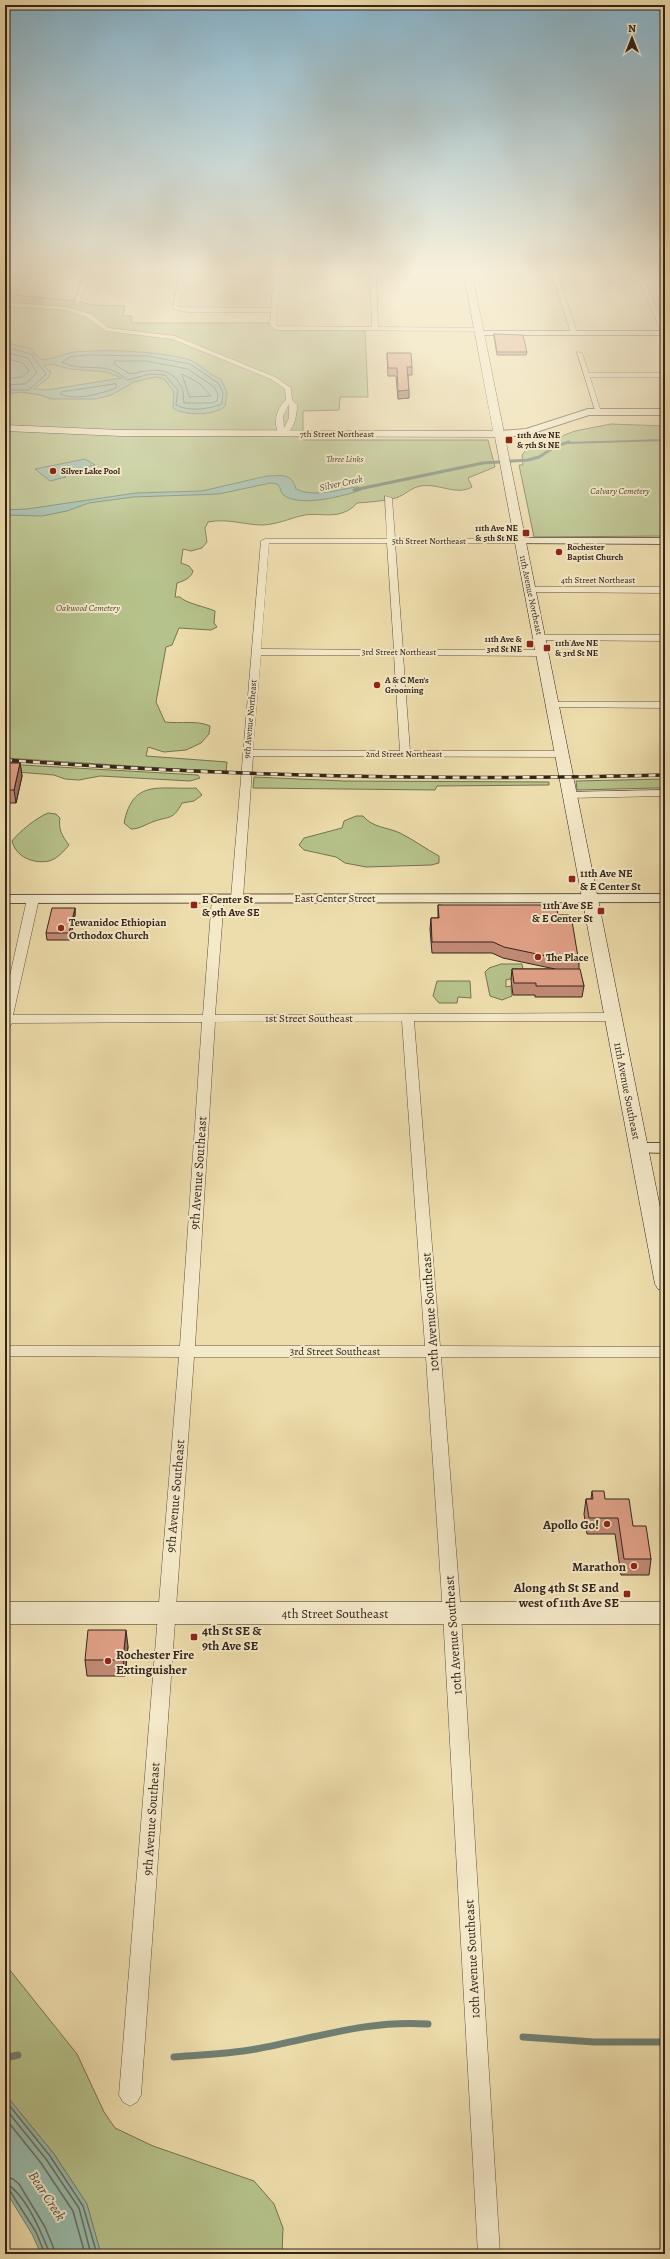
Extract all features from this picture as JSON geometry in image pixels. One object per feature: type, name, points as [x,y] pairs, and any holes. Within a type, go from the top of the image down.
[{"type":"main road","name":"11th Avenue Northeast","points":[[489,374],[520,541],[543,652],[588,898]]},
{"type":"main road","name":"7th Street Northeast","points":[[5,428],[97,433],[500,434]]},
{"type":"main road","name":"11th Avenue Southeast","points":[[588,898],[663,1263],[665,1284]]},
{"type":"main road","name":"4th Street Southeast","points":[[5,1613],[665,1613]]},
{"type":"street","points":[[263,374],[279,381],[288,388],[289,401],[294,405],[291,427],[282,433],[279,427],[281,410],[284,404],[289,401]]},
{"type":"street","points":[[598,412],[586,375],[665,375]]},
{"type":"street","name":"7th Street Northeast","points":[[500,434],[527,432],[575,415],[598,412],[665,412]]},
{"type":"street","points":[[388,498],[405,754]]},
{"type":"street","name":"5th Street Northeast","points":[[265,541],[665,541]]},
{"type":"street","name":"9th Avenue Northeast","points":[[236,898],[265,541]]},
{"type":"street","name":"4th Street Northeast","points":[[530,590],[665,590]]},
{"type":"street","points":[[540,638],[665,638]]},
{"type":"street","name":"3rd Street Northeast","points":[[256,652],[543,652]]},
{"type":"street","points":[[553,705],[665,706]]},
{"type":"street","name":"2nd Street Northeast","points":[[247,753],[561,754]]},
{"type":"street","points":[[568,795],[665,793]]},
{"type":"street","name":"9th Avenue Southeast","points":[[130,2095],[187,1351],[208,1018],[218,898]]},
{"type":"street","name":"East Center Street","points":[[5,899],[665,898]]},
{"type":"street","points":[[6,1022],[33,899]]},
{"type":"street","name":"10th Avenue Southeast","points":[[408,1017],[452,1614],[489,2254]]},
{"type":"street","name":"1st Street Southeast","points":[[6,1022],[208,1018],[612,1017]]},
{"type":"street","points":[[639,1148],[665,1148]]},
{"type":"street","name":"3rd Street Southeast","points":[[5,1351],[665,1352]]},
{"type":"green space","points":[[5,374],[367,374],[368,397],[340,397],[339,410],[303,411],[303,440],[488,440],[495,467],[468,478],[472,487],[454,490],[434,486],[421,486],[396,498],[357,503],[342,513],[328,515],[305,515],[263,525],[229,521],[208,522],[205,528],[207,542],[202,548],[191,551],[183,549],[181,563],[189,566],[193,571],[191,576],[187,579],[177,583],[175,597],[180,597],[191,603],[215,611],[214,623],[217,627],[211,630],[179,628],[172,645],[166,647],[156,702],[165,722],[205,724],[210,726],[209,734],[201,743],[186,750],[164,752],[148,747],[146,756],[227,762],[226,772],[5,758]]},
{"type":"green space","name":"Calvary Cemetery","points":[[611,424],[665,426],[665,536],[534,537],[519,465],[523,465],[522,455],[526,450],[558,441],[564,435],[575,431]]},
{"type":"green space","points":[[5,764],[198,775],[200,778],[190,781],[100,776],[79,780],[65,779],[54,775],[5,771]]},
{"type":"green space","points":[[254,777],[344,781],[549,782],[549,785],[437,786],[435,790],[253,788]]},
{"type":"green space","points":[[665,779],[665,788],[577,790],[576,781]]},
{"type":"green space","points":[[160,788],[196,788],[202,795],[194,801],[182,803],[176,812],[171,816],[134,829],[131,829],[124,823],[128,809],[134,799],[141,793],[150,789]]},
{"type":"green space","points":[[48,813],[56,814],[60,818],[61,832],[69,845],[58,857],[49,861],[43,862],[26,858],[17,851],[12,841],[28,825]]},
{"type":"green space","points":[[356,816],[363,816],[371,823],[405,836],[439,856],[439,863],[431,865],[366,867],[345,863],[336,857],[304,850],[299,845],[304,838],[342,828],[344,821]]},
{"type":"green space","points":[[501,964],[522,964],[524,975],[506,980],[506,987],[511,986],[512,996],[502,1000],[490,996],[485,972],[489,968]]},
{"type":"green space","points":[[437,981],[470,981],[471,998],[458,997],[457,1003],[439,1003],[433,996]]},
{"type":"green space","points":[[5,1964],[77,2054],[104,2112],[115,2128],[153,2146],[254,2181],[274,2204],[283,2228],[282,2254],[101,2254],[84,2200],[54,2154],[5,2094]]},
{"type":"water","points":[[5,374],[50,374],[48,378],[34,389],[47,390],[122,378],[112,374],[211,374],[221,379],[227,392],[225,406],[221,409],[215,412],[192,414],[178,411],[173,408],[174,392],[164,379],[155,377],[134,382],[111,395],[95,399],[51,399],[40,395],[21,392],[5,394]]},
{"type":"water","name":"Silver Lake Pool","points":[[85,459],[95,465],[60,473],[66,477],[50,481],[35,469]]},
{"type":"water","points":[[267,476],[289,477],[296,489],[303,492],[319,493],[358,487],[361,490],[334,497],[312,501],[302,501],[285,496],[277,484],[270,483],[219,494],[133,497],[89,503],[67,511],[42,516],[5,515],[5,510],[27,509],[136,493],[202,491]]},
{"type":"water","name":"Bear Creek","points":[[5,2094],[54,2154],[87,2204],[101,2254],[41,2254],[32,2234],[5,2190]]},
{"type":"building","points":[[397,374],[408,374],[409,390],[398,391]]},
{"type":"building","points":[[5,763],[20,763],[14,790],[5,790]]},
{"type":"building","points":[[438,905],[556,905],[558,915],[571,915],[579,963],[504,947],[493,942],[432,942],[431,918],[439,918]]},
{"type":"building","name":"Tewanidoc Ethiopian Orthodox Church","points":[[52,908],[75,908],[69,933],[46,933]]},
{"type":"building","points":[[512,969],[580,969],[584,986],[536,986],[536,983],[514,983]]},
{"type":"building","points":[[592,1491],[604,1491],[605,1499],[629,1499],[633,1526],[646,1526],[651,1559],[624,1559],[618,1518],[589,1518],[586,1499],[593,1499]]},
{"type":"building","points":[[88,1630],[126,1630],[123,1660],[85,1660]]},
{"type":"waterway","name":"Silver Creek","points":[[566,443],[665,440]]},
{"type":"waterway","name":"Silver Creek","points":[[354,490],[483,463],[528,460],[539,457],[556,446],[569,442]]},
{"type":"waterway","points":[[174,2057],[246,2051],[362,2027],[405,2023],[428,2024]]},
{"type":"waterway","points":[[523,2037],[594,2042],[665,2042]]},
{"type":"waterway","points":[[5,2058],[18,2055]]},
{"type":"railway","points":[[5,760],[170,770],[335,776],[582,777],[665,775]]},
{"type":"place","name":"11th Ave NE & 7th St NE","points":[[509,440]]},
{"type":"place","name":"Silver Lake Pool","points":[[53,471]]},
{"type":"place","name":"11th Ave NE & 5th St NE","points":[[526,533]]},
{"type":"place","name":"Rochester Baptist Church","points":[[559,552]]},
{"type":"place","name":"11th Ave & 3rd St NE","points":[[530,644]]},
{"type":"place","name":"11th Ave NE & 3rd St NE","points":[[547,648]]},
{"type":"place","name":"A & C Men's Grooming","points":[[377,685]]},
{"type":"place","name":"11th Ave NE & E Center St","points":[[572,879]]},
{"type":"place","name":"E Center St & 9th Ave SE","points":[[194,905]]},
{"type":"place","name":"11th Ave SE & E Center St","points":[[601,911]]},
{"type":"place","name":"Tewanidoc Ethiopian Orthodox Church","points":[[61,928]]},
{"type":"place","name":"The Place","points":[[538,957]]},
{"type":"place","name":"Apollo Go!","points":[[607,1524]]},
{"type":"place","name":"Marathon","points":[[634,1566]]},
{"type":"place","name":"Along 4th St SE and west of 11th Ave SE","points":[[627,1594]]},
{"type":"place","name":"4th St SE & 9th Ave SE","points":[[194,1637]]},
{"type":"place","name":"Rochester Fire Extinguisher","points":[[108,1661]]},
{"type":"park label","name":"Three Links","points":[[345,459]]},
{"type":"park label","name":"Oakwood Cemetery","points":[[88,608]]}]
